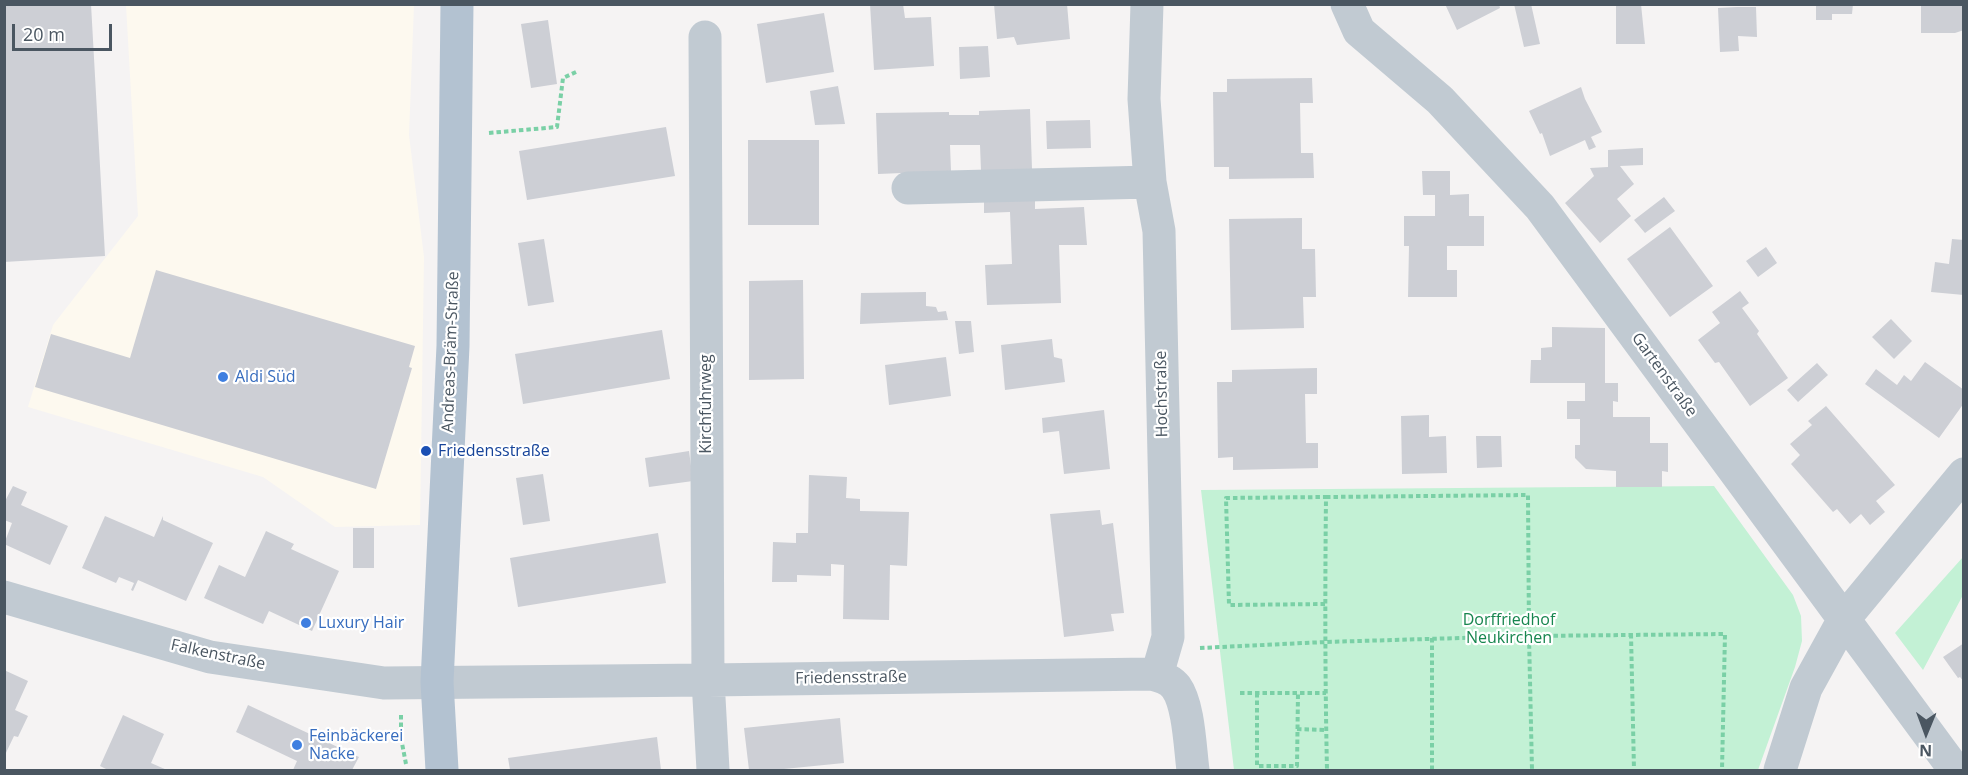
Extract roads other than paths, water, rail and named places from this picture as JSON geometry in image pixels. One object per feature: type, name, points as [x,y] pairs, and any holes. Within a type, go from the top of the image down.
[{"type":"main road","name":"Andreas-Bräm-Straße","points":[[442,771],[437,682],[453,346],[458,4]]},
{"type":"street","name":"Hochstraße","points":[[1147,4],[1144,99],[1150,182],[1159,231],[1168,637],[1160,662]]},
{"type":"street","name":"Gartenstraße","points":[[1347,4],[1359,32],[1440,100],[1539,207],[1955,771]]},
{"type":"street","name":"Kirchfuhrweg","points":[[705,37],[708,680],[712,771]]},
{"type":"street","points":[[908,188],[1150,182]]},
{"type":"street","points":[[1780,771],[1806,688],[1844,619],[1964,474]]},
{"type":"street","name":"Falkenstraße","points":[[4,597],[210,657],[384,683],[437,682]]},
{"type":"street","name":"Friedensstraße","points":[[437,682],[1135,673],[1160,662]]},
{"type":"street","points":[[1160,662],[1167,680],[1175,686],[1181,699],[1193,771]]},
{"type":"place","name":"Aldi Süd","points":[[223,377]]},
{"type":"place","name":"Friedensstraße","points":[[426,451]]},
{"type":"place","name":"Luxury Hair","points":[[306,623]]},
{"type":"place","name":"Feinbäckerei Nacke","points":[[297,745]]},
{"type":"park label","name":"Dorffriedhof Neukirchen","points":[[1509,629]]}]
